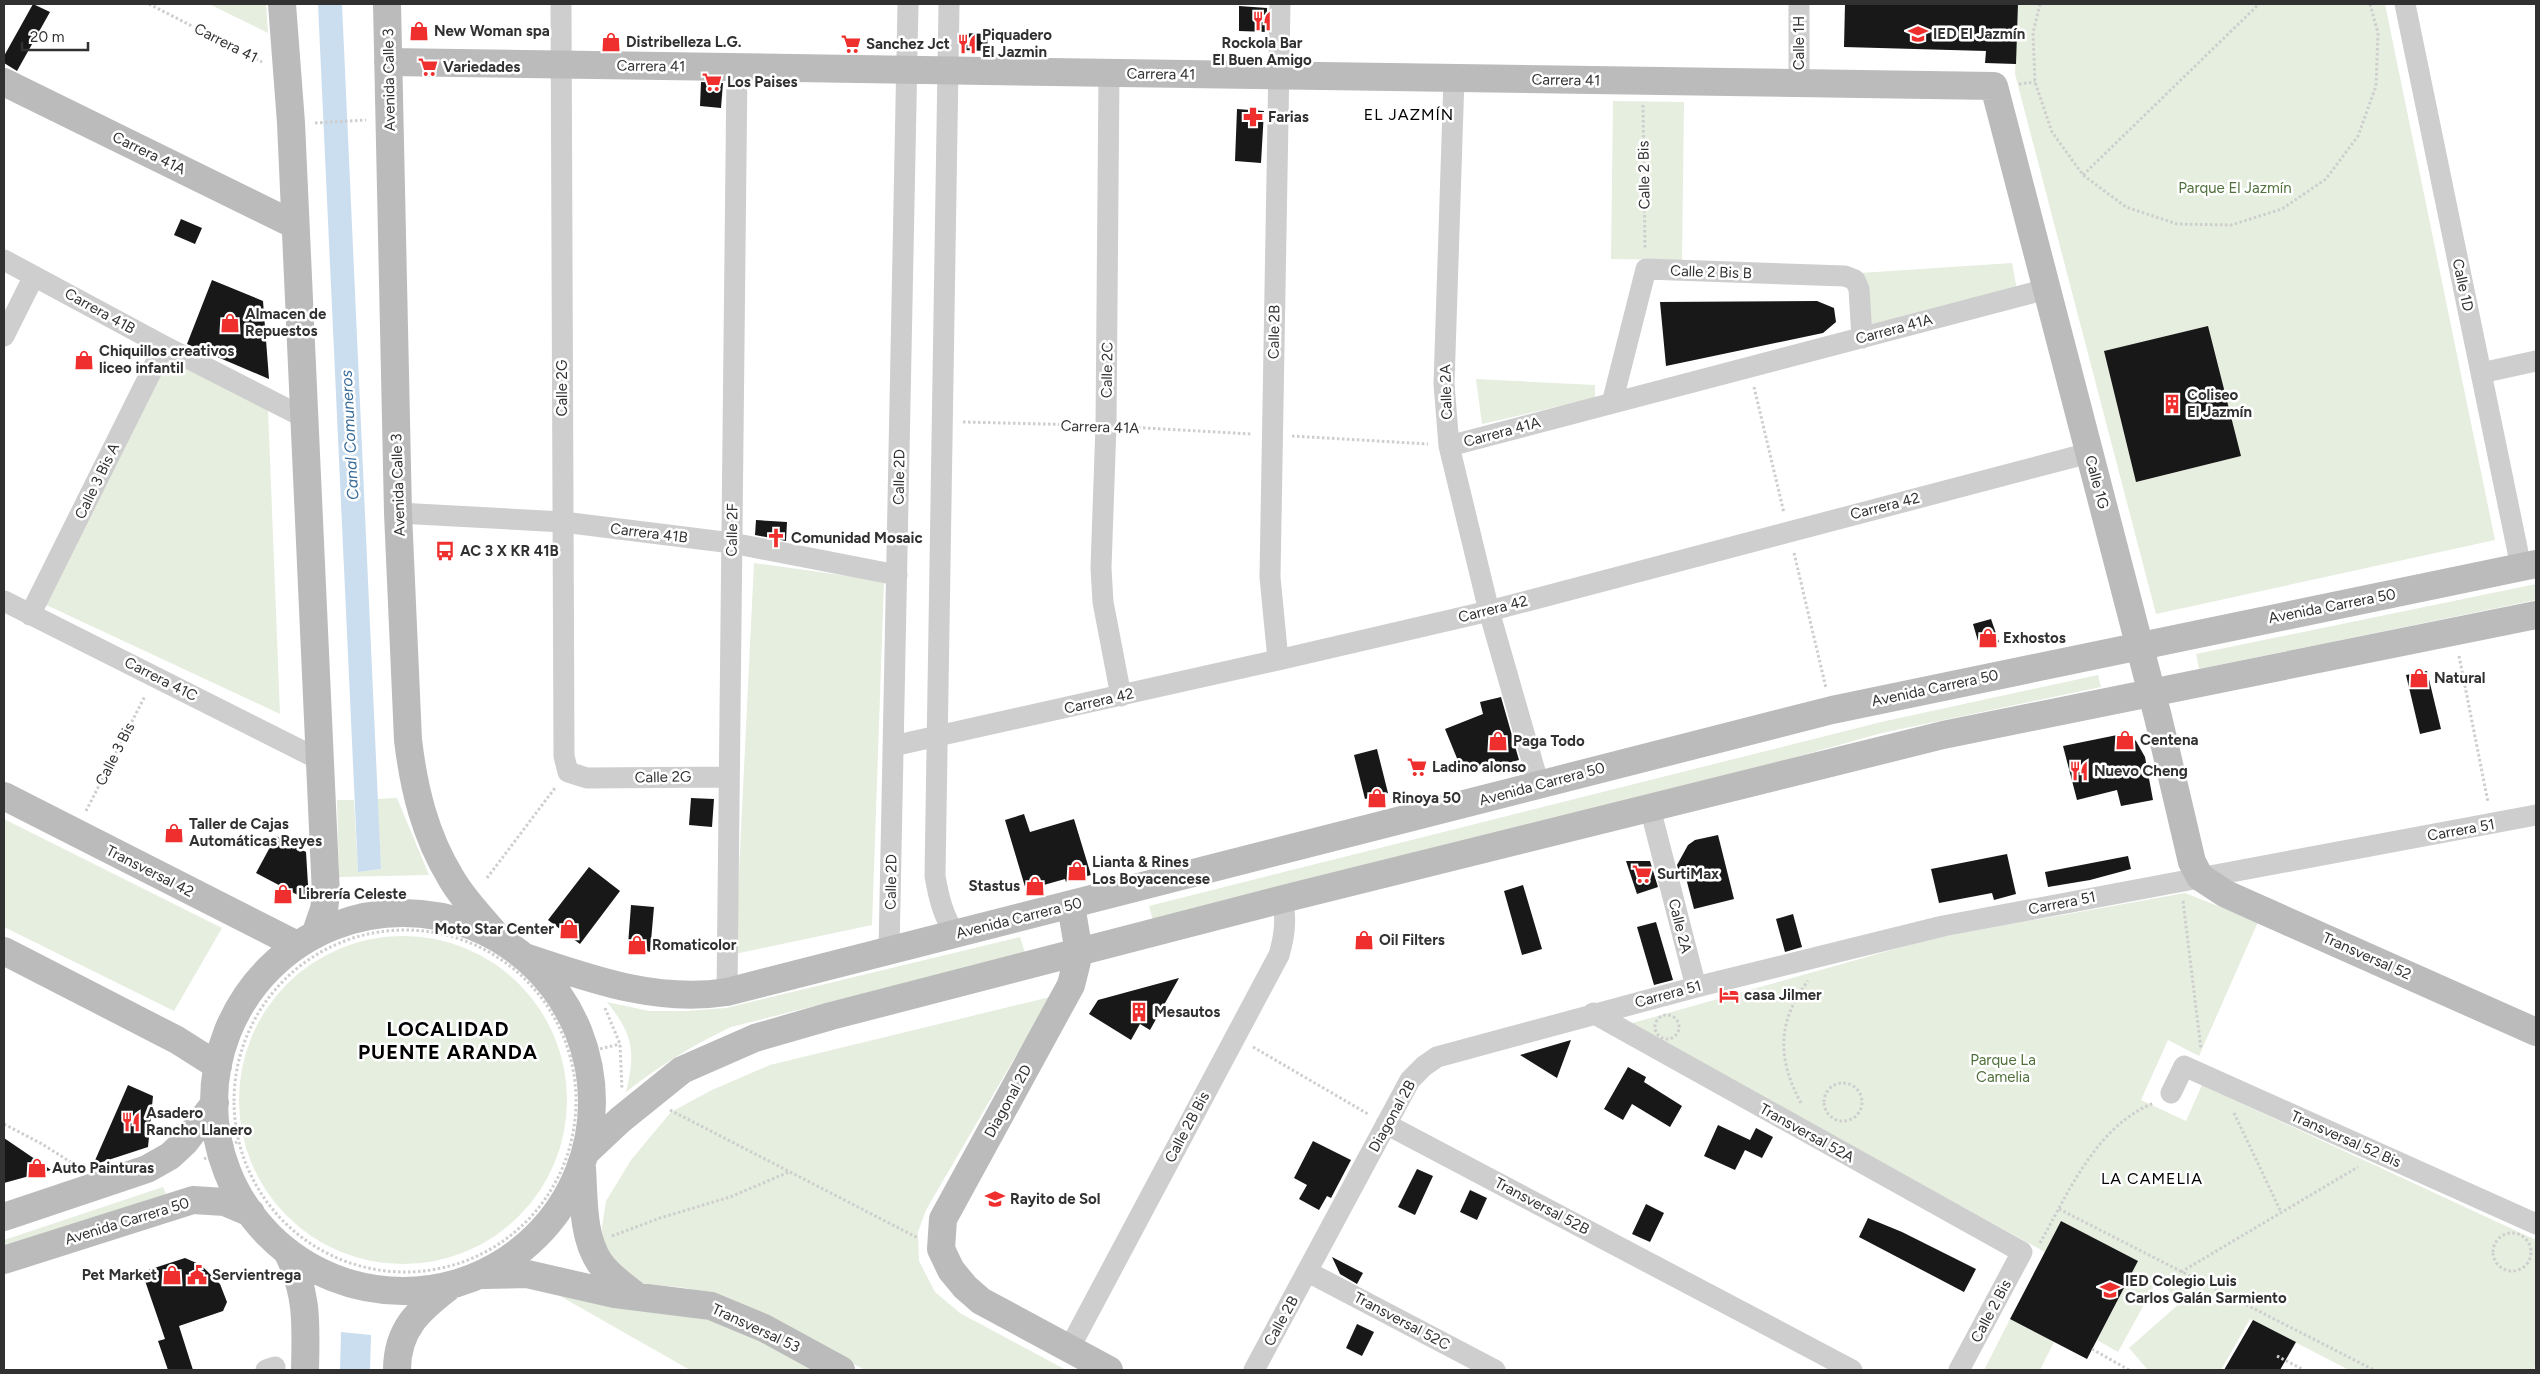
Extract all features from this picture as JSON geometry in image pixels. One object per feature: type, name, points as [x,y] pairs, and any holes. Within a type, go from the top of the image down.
[{"type":"main road","points":[[282,4],[295,225],[318,759],[326,895],[324,909],[306,940]]},
{"type":"main road","name":"Avenida Calle 3","points":[[387,4],[398,513],[408,740],[416,794],[424,825],[451,879],[501,941]]},
{"type":"main road","name":"Carrera 41","points":[[388,62],[1994,86]]},
{"type":"main road","name":"Carrera 41A","points":[[4,82],[295,225]]},
{"type":"main road","name":"Calle 1G","points":[[1994,86],[2152,694],[2192,862],[2190,879]]},
{"type":"main road","name":"Avenida Carrera 50","points":[[525,958],[632,990],[666,995],[698,996],[726,992],[1832,710],[2139,645],[2529,566]]},
{"type":"main road","points":[[638,1297],[607,1272],[594,1252],[586,1214],[584,1159],[648,1097],[682,1070],[755,1038],[1284,899],[1942,735],[2536,615]]},
{"type":"main road","name":"Transversal 42","points":[[4,796],[76,832],[306,940]]},
{"type":"main road","name":"Transversal 52","points":[[2190,879],[2534,1024]]},
{"type":"main road","points":[[1071,905],[1079,953]]},
{"type":"main road","points":[[394,913],[422,914],[450,919],[476,928],[501,941],[525,958],[545,978],[562,1001],[576,1025],[578,1054],[592,1102],[591,1127],[584,1159],[566,1200],[543,1231],[514,1257],[480,1275],[451,1286],[417,1291],[382,1290],[348,1283],[316,1270],[287,1251],[251,1213],[228,1172],[218,1134],[215,1103],[218,1066],[224,1040],[249,992],[279,959],[306,940],[340,924],[367,916],[394,913]]},
{"type":"main road","points":[[4,951],[177,1040],[218,1066]]},
{"type":"main road","name":"Diagonal 2D","points":[[932,1245],[943,1220],[1071,985],[1079,953]]},
{"type":"main road","points":[[4,1218],[148,1169],[170,1156],[185,1142],[215,1103]]},
{"type":"main road","name":"Avenida Carrera 50","points":[[4,1260],[193,1200],[225,1202],[251,1213]]},
{"type":"main road","points":[[932,1245],[951,1270],[981,1301],[1109,1370]]},
{"type":"main road","points":[[287,1251],[299,1275],[304,1298],[305,1370]]},
{"type":"main road","name":"Transversal 53","points":[[480,1275],[527,1274],[615,1294],[698,1304],[728,1312],[764,1328],[841,1370]]},
{"type":"main road","points":[[397,1370],[401,1343],[412,1320],[422,1307],[451,1286]]},
{"type":"street","name":"Calle 2G","points":[[561,4],[564,756],[568,772],[587,778],[729,777]]},
{"type":"street","name":"Calle 2D","points":[[889,951],[908,4]]},
{"type":"street","points":[[949,4],[935,876],[944,918],[955,934]]},
{"type":"street","name":"Calle 2B","points":[[1278,660],[1270,577],[1280,4]]},
{"type":"street","name":"Calle 1H","points":[[1799,4],[1799,83]]},
{"type":"street","name":"Calle 1D","points":[[2405,4],[2481,373],[2529,566]]},
{"type":"street","name":"Calle 2F","points":[[726,992],[737,67]]},
{"type":"street","name":"Calle 2C","points":[[1109,73],[1106,426],[1101,568],[1103,602],[1121,696]]},
{"type":"street","name":"Calle 2A","points":[[1454,78],[1444,384],[1449,446],[1489,611],[1539,785]]},
{"type":"street","name":"Carrera 41B","points":[[4,260],[164,346],[303,417]]},
{"type":"street","points":[[1612,403],[1646,269]]},
{"type":"street","name":"Calle 2 Bis B","points":[[1646,269],[1845,276],[1855,280],[1859,289],[1862,338]]},
{"type":"street","points":[[4,336],[34,276]]},
{"type":"street","name":"Carrera 41A","points":[[1449,446],[2046,289]]},
{"type":"street","name":"Calle 3 Bis A","points":[[30,615],[164,346]]},
{"type":"street","points":[[2481,373],[2536,361]]},
{"type":"street","name":"Carrera 42","points":[[893,746],[1121,696],[1489,611],[2089,453]]},
{"type":"street","name":"Carrera 41B","points":[[398,513],[563,522],[732,543],[897,575]]},
{"type":"street","name":"Carrera 41C","points":[[4,601],[318,759]]},
{"type":"street","name":"Calle 2A","points":[[1650,808],[1696,987]]},
{"type":"street","name":"Carrera 51","points":[[1593,1013],[1943,926],[2536,815]]},
{"type":"street","name":"Calle 2B Bis","points":[[1068,1349],[1279,955],[1285,935],[1284,899]]},
{"type":"street","name":"Diagonal 2B","points":[[1308,1272],[1410,1080],[1424,1066],[1437,1057],[1593,1013]]},
{"type":"street","name":"Transversal 52A","points":[[1593,1013],[2029,1251]]},
{"type":"street","name":"Transversal 52 Bis","points":[[2163,1098],[2184,1066],[2536,1224]]},
{"type":"street","name":"Transversal 52B","points":[[1386,1124],[1852,1370]]},
{"type":"street","name":"Calle 2 Bis","points":[[1959,1370],[2029,1251]]},
{"type":"street","name":"Calle 2B","points":[[1254,1370],[1308,1272]]},
{"type":"street","name":"Transversal 52C","points":[[1308,1272],[1495,1370]]},
{"type":"path","name":"Carrera 41","points":[[149,4],[268,65]]},
{"type":"path","points":[[2040,4],[2033,33],[2035,82],[2052,132],[2082,175],[2126,207],[2177,224],[2231,225],[2282,209],[2326,179],[2358,136],[2376,86],[2378,33],[2370,4]]},
{"type":"path","points":[[2082,175],[2259,4]]},
{"type":"path","name":"Calle 2 Bis","points":[[1642,81],[1646,269]]},
{"type":"path","points":[[323,122],[355,121]]},
{"type":"path","name":"Carrera 41A","points":[[942,422],[1106,426],[1449,446]]},
{"type":"path","points":[[2454,632],[2493,824]]},
{"type":"path","name":"Calle 3 Bis","points":[[76,832],[155,676]]},
{"type":"path","points":[[487,878],[568,772]]},
{"type":"path","points":[[2190,879],[2201,1051]]},
{"type":"path","points":[[386,930],[434,932],[480,947],[520,974],[551,1012],[578,1054],[576,1124],[568,1158],[542,1206],[502,1244],[452,1268],[398,1274],[344,1262],[296,1235],[259,1193],[237,1142],[232,1093],[241,1044],[264,1000],[270,993],[297,966],[339,942],[386,930]]},
{"type":"path","points":[[1803,1108],[1788,1075],[1783,1050],[1783,1038],[1794,1002],[1811,978]]},
{"type":"path","points":[[1666,1014],[1677,1019],[1680,1027],[1677,1034],[1667,1039],[1659,1036],[1655,1026],[1658,1018],[1666,1014]]},
{"type":"path","points":[[1235,1037],[1386,1124]]},
{"type":"path","points":[[578,1054],[620,1044]]},
{"type":"path","points":[[1848,1083],[1861,1096],[1860,1109],[1852,1119],[1839,1120],[1833,1118],[1825,1109],[1824,1097],[1831,1087],[1836,1084],[1848,1083]]},
{"type":"path","points":[[648,1097],[932,1245]]},
{"type":"path","points":[[2029,1251],[2059,1209],[2085,1161],[2137,1110],[2163,1098]]},
{"type":"path","points":[[2233,1111],[2280,1212]]},
{"type":"path","points":[[4,1124],[42,1144],[82,1169]]},
{"type":"path","points":[[2181,1272],[2361,1165]]},
{"type":"path","points":[[606,1238],[660,1218],[730,1198],[790,1171]]},
{"type":"path","points":[[2059,1209],[2374,1370]]},
{"type":"path","points":[[2510,1232],[2521,1235],[2526,1239],[2531,1251],[2528,1263],[2517,1271],[2510,1271],[2498,1265],[2493,1253],[2496,1241],[2510,1232]]},
{"type":"path","points":[[2092,1349],[2129,1370]]},
{"type":"path","points":[[2277,1356],[2302,1370],[2306,1364]]},
{"type":"green space","points":[[209,4],[266,4],[268,33]]},
{"type":"green space","name":"Parque El Jazmín","points":[[2018,4],[2385,4],[2495,540],[2156,614],[2015,74]]},
{"type":"green space","points":[[1613,101],[1684,102],[1682,260],[1611,259]]},
{"type":"green space","points":[[2012,263],[2017,290],[1871,329],[1860,273]]},
{"type":"green space","points":[[167,359],[268,409],[280,714],[42,603]]},
{"type":"green space","points":[[1476,379],[1595,385],[1595,398],[1482,424]]},
{"type":"green space","points":[[754,563],[884,581],[872,925],[735,954]]},
{"type":"green space","points":[[2536,584],[2536,600],[2199,669],[2196,654]]},
{"type":"green space","points":[[2098,675],[2101,687],[1882,733],[1648,798],[1153,921],[1149,906],[1881,722]]},
{"type":"green space","points":[[397,798],[429,875],[339,877],[337,800],[354,800],[358,872],[381,869],[377,799]]},
{"type":"green space","points":[[4,819],[222,928],[174,1011],[4,927]]},
{"type":"green space","name":"Parque La Camelia","points":[[2185,893],[2258,922],[2199,1056],[2168,1040],[2141,1100],[2186,1121],[2202,1085],[2536,1240],[2536,1364],[2533,1370],[2349,1370],[2250,1319],[2221,1370],[2148,1370],[2129,1348],[2180,1303],[2158,1279],[2118,1352],[2097,1340],[2138,1261],[2061,1221],[2045,1252],[1629,1024],[1934,938]]},
{"type":"green space","points":[[403,936],[435,939],[466,949],[494,964],[519,984],[539,1009],[554,1037],[564,1068],[567,1100],[564,1132],[554,1163],[539,1191],[519,1216],[494,1236],[466,1251],[435,1261],[403,1264],[371,1261],[340,1251],[312,1236],[287,1216],[267,1191],[252,1163],[242,1132],[239,1100],[242,1068],[252,1037],[267,1009],[287,984],[312,964],[340,949],[371,939]]},
{"type":"green space","points":[[1020,937],[1025,953],[731,1027],[677,1056],[626,1092],[631,1065],[630,1044],[622,1024],[607,1002],[649,1011],[726,1008]]},
{"type":"green space","points":[[1050,997],[926,1210],[918,1232],[919,1261],[935,1292],[960,1313],[1066,1370],[865,1370],[727,1298],[686,1288],[637,1283],[603,1248],[602,1227],[606,1201],[631,1160],[671,1112],[712,1090],[770,1065]]},
{"type":"green space","points":[[163,1187],[166,1194],[4,1249],[4,1240]]},
{"type":"green space","points":[[546,1288],[719,1322],[817,1370],[690,1370]]},
{"type":"green space","points":[[2010,1319],[2054,1342],[2040,1370],[1984,1370]]},
{"type":"water","name":"Canal Comuneros","points":[[318,4],[342,4],[381,869],[358,872]]},
{"type":"water","points":[[341,1332],[371,1335],[370,1370],[340,1370]]},
{"type":"building","points":[[33,4],[50,12],[17,71],[4,63],[4,56]]},
{"type":"building","name":"IED El Jazmín","points":[[1845,4],[2018,4],[2016,64],[1985,63],[1986,51],[1844,47]]},
{"type":"building","points":[[1239,6],[1267,8],[1267,32],[1239,31]]},
{"type":"building","points":[[961,33],[988,34],[987,51],[961,50]]},
{"type":"building","points":[[701,82],[723,83],[721,108],[700,106]]},
{"type":"building","points":[[1237,109],[1264,111],[1261,163],[1235,161]]},
{"type":"building","points":[[181,219],[202,228],[195,244],[174,235]]},
{"type":"building","name":"Almacen de Repuestos","points":[[212,280],[263,301],[269,379],[187,344]]},
{"type":"building","points":[[1817,301],[1834,308],[1836,322],[1823,333],[1666,366],[1660,302]]},
{"type":"building","name":"Coliseo El Jazmín","points":[[2208,326],[2241,456],[2136,482],[2104,351]]},
{"type":"building","points":[[756,520],[787,522],[786,541],[755,535]]},
{"type":"building","points":[[1991,619],[1999,642],[1980,648],[1973,624]]},
{"type":"building","points":[[2427,671],[2441,729],[2420,734],[2406,675]]},
{"type":"building","points":[[1501,697],[1519,760],[1497,766],[1496,761],[1463,773],[1445,729],[1483,714],[1480,702]]},
{"type":"building","points":[[2127,733],[2136,741],[2145,757],[2153,800],[2121,806],[2117,790],[2077,800],[2063,746]]},
{"type":"building","points":[[1377,749],[1388,793],[1365,799],[1354,755]]},
{"type":"building","points":[[691,798],[714,799],[712,827],[689,825]]},
{"type":"building","points":[[1024,814],[1030,832],[1074,819],[1091,875],[1066,882],[1065,879],[1026,890],[1005,820]]},
{"type":"building","points":[[1718,835],[1734,899],[1694,909],[1686,878],[1681,879],[1677,865],[1688,845],[1695,840]]},
{"type":"building","points":[[276,836],[306,852],[309,901],[256,873]]},
{"type":"building","points":[[2007,854],[2016,894],[1994,900],[1992,893],[1939,903],[1931,869]]},
{"type":"building","points":[[2128,856],[2131,869],[2090,880],[2048,887],[2045,872]]},
{"type":"building","name":"SurtiMax","points":[[1626,861],[1650,861],[1658,887],[1637,894]]},
{"type":"building","points":[[589,867],[620,891],[580,944],[548,920]]},
{"type":"building","points":[[1523,885],[1542,949],[1522,955],[1504,891]]},
{"type":"building","points":[[631,905],[654,907],[650,952],[628,945]]},
{"type":"building","points":[[1793,914],[1802,947],[1785,952],[1776,919]]},
{"type":"building","points":[[1656,922],[1673,980],[1654,985],[1637,927]]},
{"type":"building","name":"Mesautos","points":[[1179,978],[1150,1030],[1140,1024],[1131,1040],[1089,1014],[1098,1000]]},
{"type":"building","points":[[1571,1040],[1557,1078],[1520,1055]]},
{"type":"building","points":[[1628,1067],[1646,1077],[1644,1082],[1682,1106],[1670,1127],[1632,1104],[1623,1120],[1604,1109]]},
{"type":"building","name":"Asadero Rancho Llanero","points":[[128,1085],[153,1096],[148,1147],[93,1165]]},
{"type":"building","points":[[1718,1125],[1750,1140],[1735,1170],[1704,1156]]},
{"type":"building","points":[[1756,1128],[1773,1137],[1762,1158],[1745,1150]]},
{"type":"building","points":[[4,1138],[51,1170],[4,1183]]},
{"type":"building","points":[[1313,1141],[1351,1160],[1331,1198],[1327,1196],[1319,1210],[1299,1199],[1307,1185],[1294,1178]]},
{"type":"building","points":[[1417,1169],[1433,1176],[1415,1215],[1398,1207]]},
{"type":"building","points":[[1470,1190],[1487,1198],[1477,1220],[1460,1212]]},
{"type":"building","points":[[1646,1204],[1664,1213],[1650,1242],[1632,1234]]},
{"type":"building","points":[[1868,1218],[1902,1232],[1976,1269],[1964,1292],[1859,1237]]},
{"type":"building","points":[[2061,1221],[2138,1261],[2087,1359],[2010,1319]]},
{"type":"building","points":[[1332,1257],[1363,1273],[1357,1284],[1340,1274]]},
{"type":"building","points":[[185,1258],[201,1265],[220,1284],[227,1302],[223,1311],[179,1326],[193,1370],[168,1370],[158,1341],[165,1339],[142,1272]]},
{"type":"building","points":[[2253,1320],[2296,1342],[2280,1370],[2224,1370]]},
{"type":"building","points":[[1357,1324],[1374,1332],[1362,1356],[1346,1348]]},
{"type":"place","name":"Rockola Bar El Buen Amigo","points":[[1262,21]]},
{"type":"place","name":"New Woman spa","points":[[419,31]]},
{"type":"place","name":"IED El Jazmín","points":[[1918,34]]},
{"type":"place","name":"Distribelleza L.G.","points":[[611,42]]},
{"type":"place","name":"Sanchez Jct","points":[[851,44]]},
{"type":"place","name":"Piquadero El Jazmin","points":[[967,44]]},
{"type":"place","name":"Variedades","points":[[428,67]]},
{"type":"place","name":"Los Paises","points":[[712,82]]},
{"type":"place","name":"Farias","points":[[1253,117]]},
{"type":"place","name":"Almacen de Repuestos","points":[[230,323]]},
{"type":"place","name":"Chiquillos creativos liceo infantil","points":[[84,360]]},
{"type":"place","name":"Coliseo El Jazmín","points":[[2172,404]]},
{"type":"place","name":"Comunidad Mosaic","points":[[776,538]]},
{"type":"place","name":"AC 3 X KR 41B","points":[[445,551]]},
{"type":"place","name":"Exhostos","points":[[1988,638]]},
{"type":"place","name":"Natural","points":[[2419,678]]},
{"type":"place","name":"Centena","points":[[2125,740]]},
{"type":"place","name":"Paga Todo","points":[[1498,741]]},
{"type":"place","name":"Ladino alonso","points":[[1417,767]]},
{"type":"place","name":"Nuevo Cheng","points":[[2079,771]]},
{"type":"place","name":"Rinoya 50","points":[[1377,798]]},
{"type":"place","name":"Taller de Cajas Automáticas Reyes","points":[[174,833]]},
{"type":"place","name":"Lianta & Rines Los Boyacencese","points":[[1077,871]]},
{"type":"place","name":"SurtiMax","points":[[1642,874]]},
{"type":"place","name":"Stastus","points":[[1035,886]]},
{"type":"place","name":"Librería Celeste","points":[[283,894]]},
{"type":"place","name":"Moto Star Center","points":[[569,929]]},
{"type":"place","name":"Oil Filters","points":[[1364,940]]},
{"type":"place","name":"Romaticolor","points":[[637,945]]},
{"type":"place","name":"casa Jilmer","points":[[1729,995]]},
{"type":"place","name":"Mesautos","points":[[1139,1012]]},
{"type":"place","name":"Asadero Rancho Llanero","points":[[131,1122]]},
{"type":"place","name":"Auto Painturas","points":[[37,1168]]},
{"type":"place","name":"Rayito de Sol","points":[[995,1199]]},
{"type":"place","name":"Pet Market","points":[[172,1275]]},
{"type":"place","name":"Servientrega","points":[[197,1275]]},
{"type":"place","name":"IED Colegio Luis Carlos Galán Sarmiento","points":[[2110,1290]]},
{"type":"district","name":"EL JAZMÍN","points":[[1409,114]]},
{"type":"district","name":"LOCALIDAD PUENTE ARANDA","points":[[448,1040]]},
{"type":"district","name":"LA CAMELIA","points":[[2152,1178]]}]
